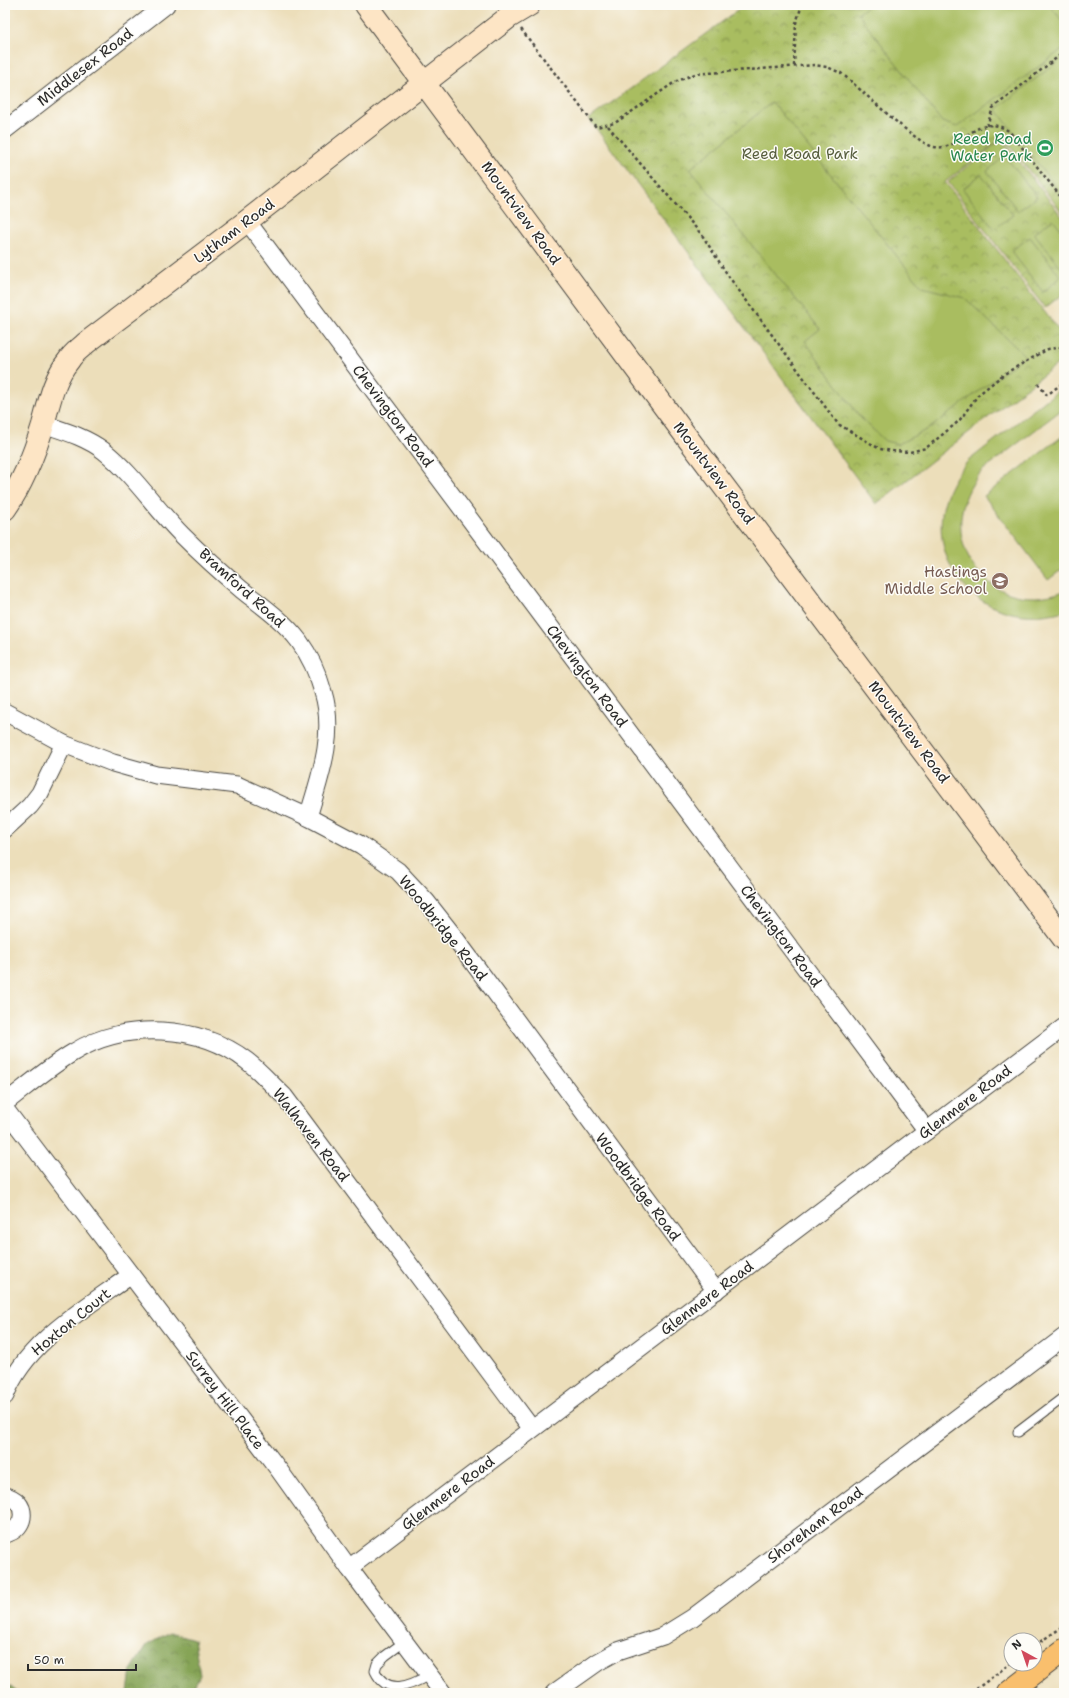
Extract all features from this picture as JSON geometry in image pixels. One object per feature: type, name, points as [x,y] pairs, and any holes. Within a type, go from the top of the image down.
[{"type":"main road","points":[[1008,1693],[1064,1650]]},
{"type":"street","name":"Middlesex Road","points":[[5,130],[166,5]]},
{"type":"street","name":"Mountview Road","points":[[366,5],[690,442],[1064,939]]},
{"type":"street","name":"Lytham Road","points":[[5,509],[31,463],[57,383],[69,360],[86,343],[247,221],[509,17],[529,5]]},
{"type":"street","name":"Chevington Road","points":[[247,221],[927,1131]]},
{"type":"street","name":"Bramford Road","points":[[43,424],[72,433],[89,441],[103,451],[124,469],[156,508],[182,535],[242,590],[277,618],[298,640],[317,673],[324,694],[327,717],[324,762],[308,817]]},
{"type":"street","name":"Woodbridge Road","points":[[5,712],[64,744],[113,763],[156,775],[237,785],[308,817],[361,845],[398,871],[426,901],[716,1291]]},
{"type":"street","points":[[5,829],[30,806],[40,793],[64,744]]},
{"type":"street","name":"Glenmere Road","points":[[349,1568],[1064,1027]]},
{"type":"street","name":"Walhaven Road","points":[[5,1102],[74,1052],[94,1042],[115,1036],[143,1032],[166,1031],[191,1035],[216,1043],[246,1060],[284,1096],[532,1429]]},
{"type":"street","name":"Surrey Hill Place","points":[[5,1109],[274,1464],[349,1568],[443,1693]]},
{"type":"street","name":"Hoxton Court","points":[[5,1396],[18,1370],[38,1345],[131,1275]]},
{"type":"street","name":"Shoreham Road","points":[[554,1693],[598,1662],[618,1651],[663,1636],[692,1618],[1064,1337]]},
{"type":"street","points":[[5,1496],[14,1499],[18,1503],[22,1514],[19,1526],[15,1530],[5,1534]]},
{"type":"lane","points":[[1018,1432],[1064,1397]]},
{"type":"lane","points":[[404,1642],[377,1664],[375,1671],[378,1678],[388,1685],[396,1687],[406,1686],[429,1675]]},
{"type":"path","points":[[794,66],[796,23],[802,5]]},
{"type":"path","points":[[519,27],[596,128],[615,123],[675,82],[695,74],[794,66],[827,67],[841,73],[913,136],[934,147],[943,147],[955,142],[976,129],[987,126],[1004,128],[1010,132],[1064,202]]},
{"type":"path","points":[[987,126],[993,108],[1064,52]]},
{"type":"path","points":[[608,126],[702,235],[729,277],[838,424],[880,448],[893,452],[910,452],[926,448],[958,420],[978,396],[1004,374],[1048,349],[1064,347]]},
{"type":"path","points":[[1038,384],[1047,395],[1064,382]]},
{"type":"path","points":[[1043,1640],[1064,1626]]},
{"type":"path","points":[[971,1693],[1003,1668]]},
{"type":"green space","name":"Reed Road Park","points":[[745,5],[1064,5],[1064,215],[1003,137],[945,182],[1064,337],[1064,359],[876,504],[589,119]]},
{"type":"green space","points":[[869,5],[1049,5],[1064,23],[1064,48],[957,127],[942,122],[858,14]]},
{"type":"green space","name":"Reed Road Water Park","points":[[1064,57],[1064,198],[996,109]]},
{"type":"green space","points":[[772,102],[922,287],[965,298],[1025,356],[930,428],[898,444],[885,441],[860,417],[805,341],[820,329],[690,169]]},
{"type":"green space","points":[[1002,139],[1064,219],[1064,293],[1045,308],[948,182]]},
{"type":"green space","points":[[1005,156],[1037,197],[1018,211],[987,171]]},
{"type":"green space","points":[[981,174],[1013,215],[994,229],[963,189]]},
{"type":"green space","points":[[1053,219],[1064,233],[1064,271],[1034,233]]},
{"type":"green space","points":[[1030,237],[1061,277],[1043,292],[1011,251]]},
{"type":"green space","points":[[1064,386],[1064,408],[983,470],[967,494],[961,519],[963,543],[973,565],[989,582],[1010,593],[1036,597],[1064,591],[1064,611],[1030,615],[1000,609],[974,595],[955,574],[944,548],[941,519],[949,490],[968,461]]},
{"type":"green space","points":[[1064,435],[1064,568],[1048,580],[984,496]]},
{"type":"green space","points":[[170,1632],[194,1639],[200,1675],[191,1693],[128,1693],[131,1670],[147,1645]]},
{"type":"green space","points":[[5,1682],[18,1693],[5,1693]]},
{"type":"place","name":"Reed Road Water Park","points":[[1045,148]]},
{"type":"place","name":"Hastings Middle School","points":[[1000,581]]}]
